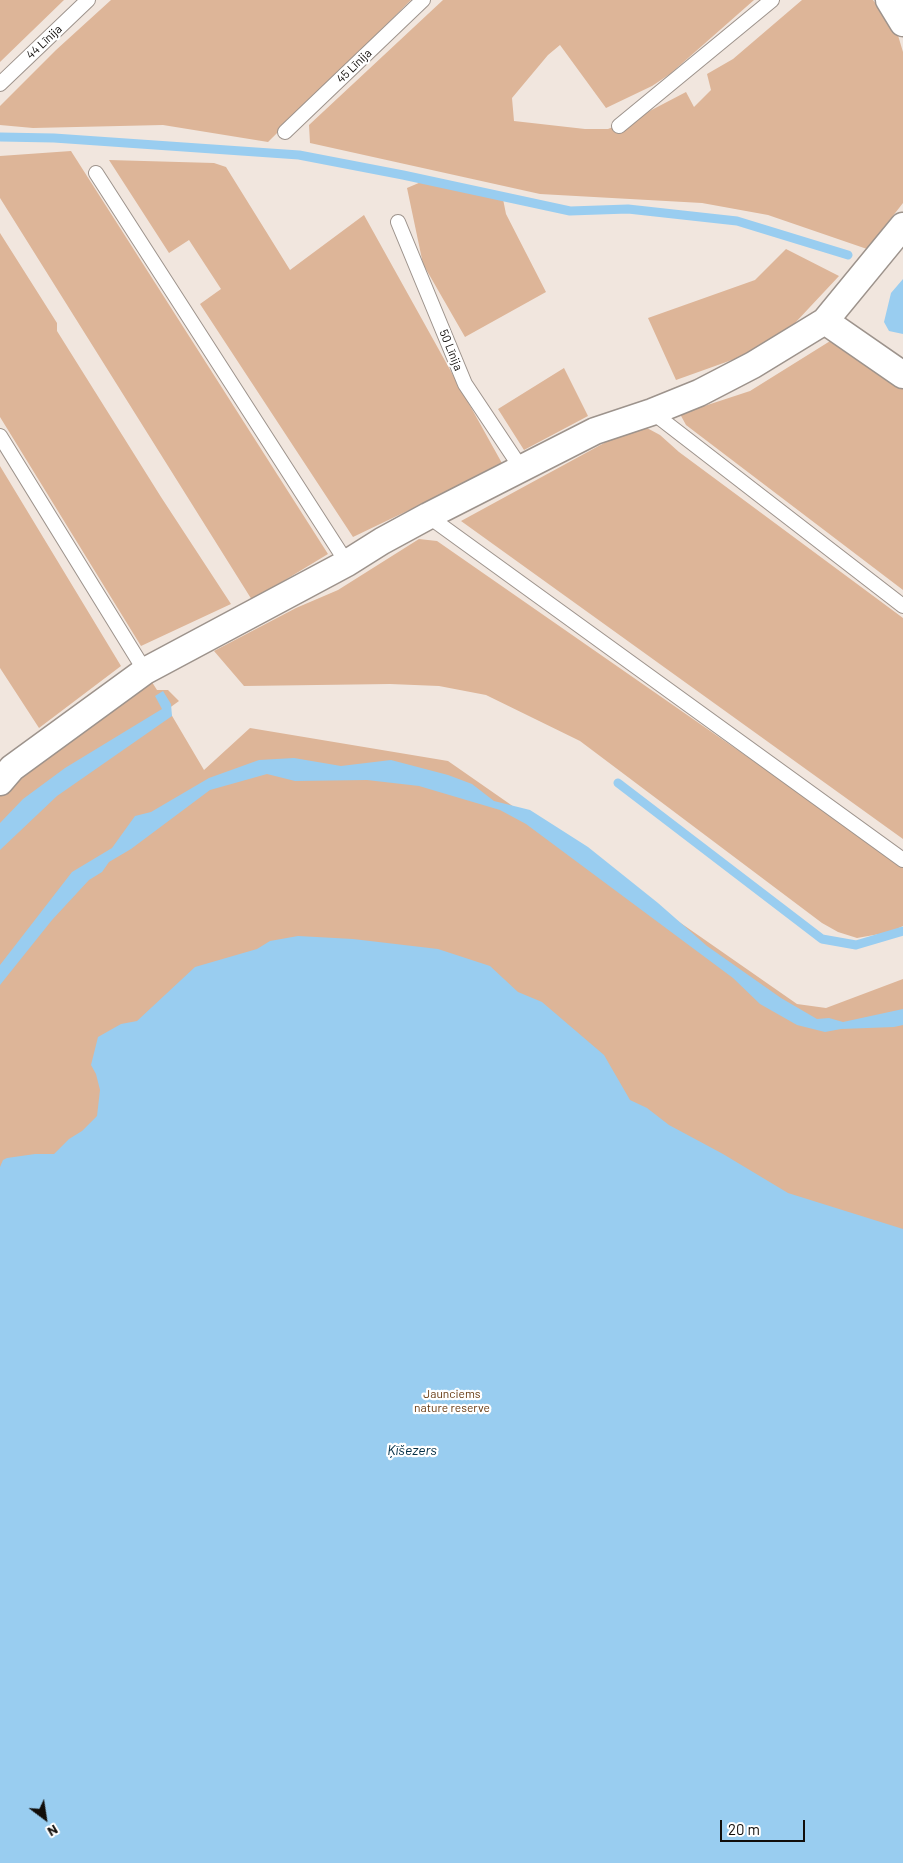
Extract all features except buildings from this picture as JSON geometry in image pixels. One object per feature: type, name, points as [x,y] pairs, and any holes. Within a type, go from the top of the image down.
[{"type":"street","points":[[889,0],[903,23]]},
{"type":"street","points":[[0,782],[12,768],[145,671],[347,563],[428,516],[521,468],[595,431],[652,412],[699,393],[753,365],[825,321],[903,226]]},
{"type":"street","points":[[825,321],[903,375]]},
{"type":"lane","name":"44 Līnija","points":[[0,84],[88,0]]},
{"type":"lane","name":"45 Līnija","points":[[285,132],[423,0]]},
{"type":"lane","points":[[619,126],[772,0]]},
{"type":"lane","points":[[96,172],[347,563]]},
{"type":"lane","name":"50 Līnija","points":[[398,222],[465,384],[521,468]]},
{"type":"lane","points":[[652,412],[903,606]]},
{"type":"lane","points":[[0,436],[145,671]]},
{"type":"lane","points":[[428,516],[903,860]]},
{"type":"green space","points":[[0,0],[64,0],[0,62]]},
{"type":"green space","points":[[111,0],[411,0],[268,142],[163,125],[33,128],[0,125],[0,106],[56,50]]},
{"type":"green space","points":[[443,0],[754,0],[670,74],[652,86],[606,108],[560,45],[548,55],[512,98],[514,121],[585,129],[608,129],[642,115],[686,92],[694,107],[711,90],[707,74],[733,59],[802,0],[873,0],[897,32],[903,52],[903,203],[867,249],[768,215],[702,203],[540,194],[310,143],[309,125]]},
{"type":"green space","points":[[71,151],[328,554],[252,600],[0,198],[0,156]]},
{"type":"green space","points":[[109,160],[214,163],[226,167],[290,270],[364,215],[503,465],[353,537],[200,304],[221,289],[189,240],[169,253]]},
{"type":"green space","points":[[421,182],[503,199],[506,214],[546,292],[465,337],[423,264],[407,188]]},
{"type":"green space","points":[[0,233],[57,323],[57,331],[161,497],[231,604],[141,646],[0,417]]},
{"type":"green space","points":[[786,249],[839,276],[780,339],[757,351],[676,380],[648,318],[755,280]]},
{"type":"green space","points":[[835,338],[903,383],[903,590],[686,425],[680,414],[750,391]]},
{"type":"green space","points":[[564,368],[588,416],[524,450],[498,409]]},
{"type":"green space","points":[[647,428],[660,435],[679,452],[903,618],[903,839],[461,521],[628,430]]},
{"type":"green space","points":[[0,466],[121,666],[39,728],[0,668]]},
{"type":"green space","points":[[419,539],[437,541],[903,865],[903,926],[891,932],[857,938],[838,932],[822,923],[580,741],[486,695],[439,686],[390,684],[244,686],[214,651],[296,608],[338,590]]},
{"type":"green space","name":"Ķīšezers","points":[[150,679],[157,690],[168,690],[179,701],[168,709],[204,770],[250,728],[448,761],[797,1004],[826,1008],[903,979],[903,1863],[0,1863],[0,785]]},
{"type":"water","points":[[903,279],[903,334],[889,331],[884,322],[891,293]]},
{"type":"water","points":[[163,691],[171,704],[172,716],[57,796],[0,850],[0,823],[23,799],[65,768],[162,709],[155,696]]},
{"type":"water","points":[[294,758],[341,766],[391,760],[448,775],[472,784],[494,801],[530,810],[588,847],[658,903],[707,946],[781,998],[817,1019],[829,1018],[843,1022],[903,1009],[903,1025],[841,1029],[825,1032],[797,1025],[760,1004],[733,978],[526,824],[500,810],[419,786],[367,780],[295,781],[267,774],[210,790],[131,849],[109,862],[102,872],[89,880],[52,920],[0,985],[0,965],[72,872],[112,848],[135,816],[151,812],[209,778],[259,760]]},
{"type":"water","name":"Ķīšezers","points":[[298,936],[353,939],[438,949],[490,966],[518,992],[542,1002],[604,1055],[630,1100],[647,1108],[669,1125],[723,1154],[788,1193],[903,1229],[903,1863],[0,1863],[0,1167],[3,1160],[7,1158],[35,1154],[54,1154],[97,1116],[100,1090],[96,1074],[91,1065],[98,1037],[121,1024],[137,1021],[195,967],[257,949],[270,941]]},
{"type":"waterway","points":[[0,137],[54,138],[299,155],[570,211],[628,209],[737,221],[848,255]]},
{"type":"waterway","points":[[618,783],[822,939],[856,945],[903,931]]},
{"type":"park label","name":"Jaunciems nature reserve","points":[[452,1401]]}]
